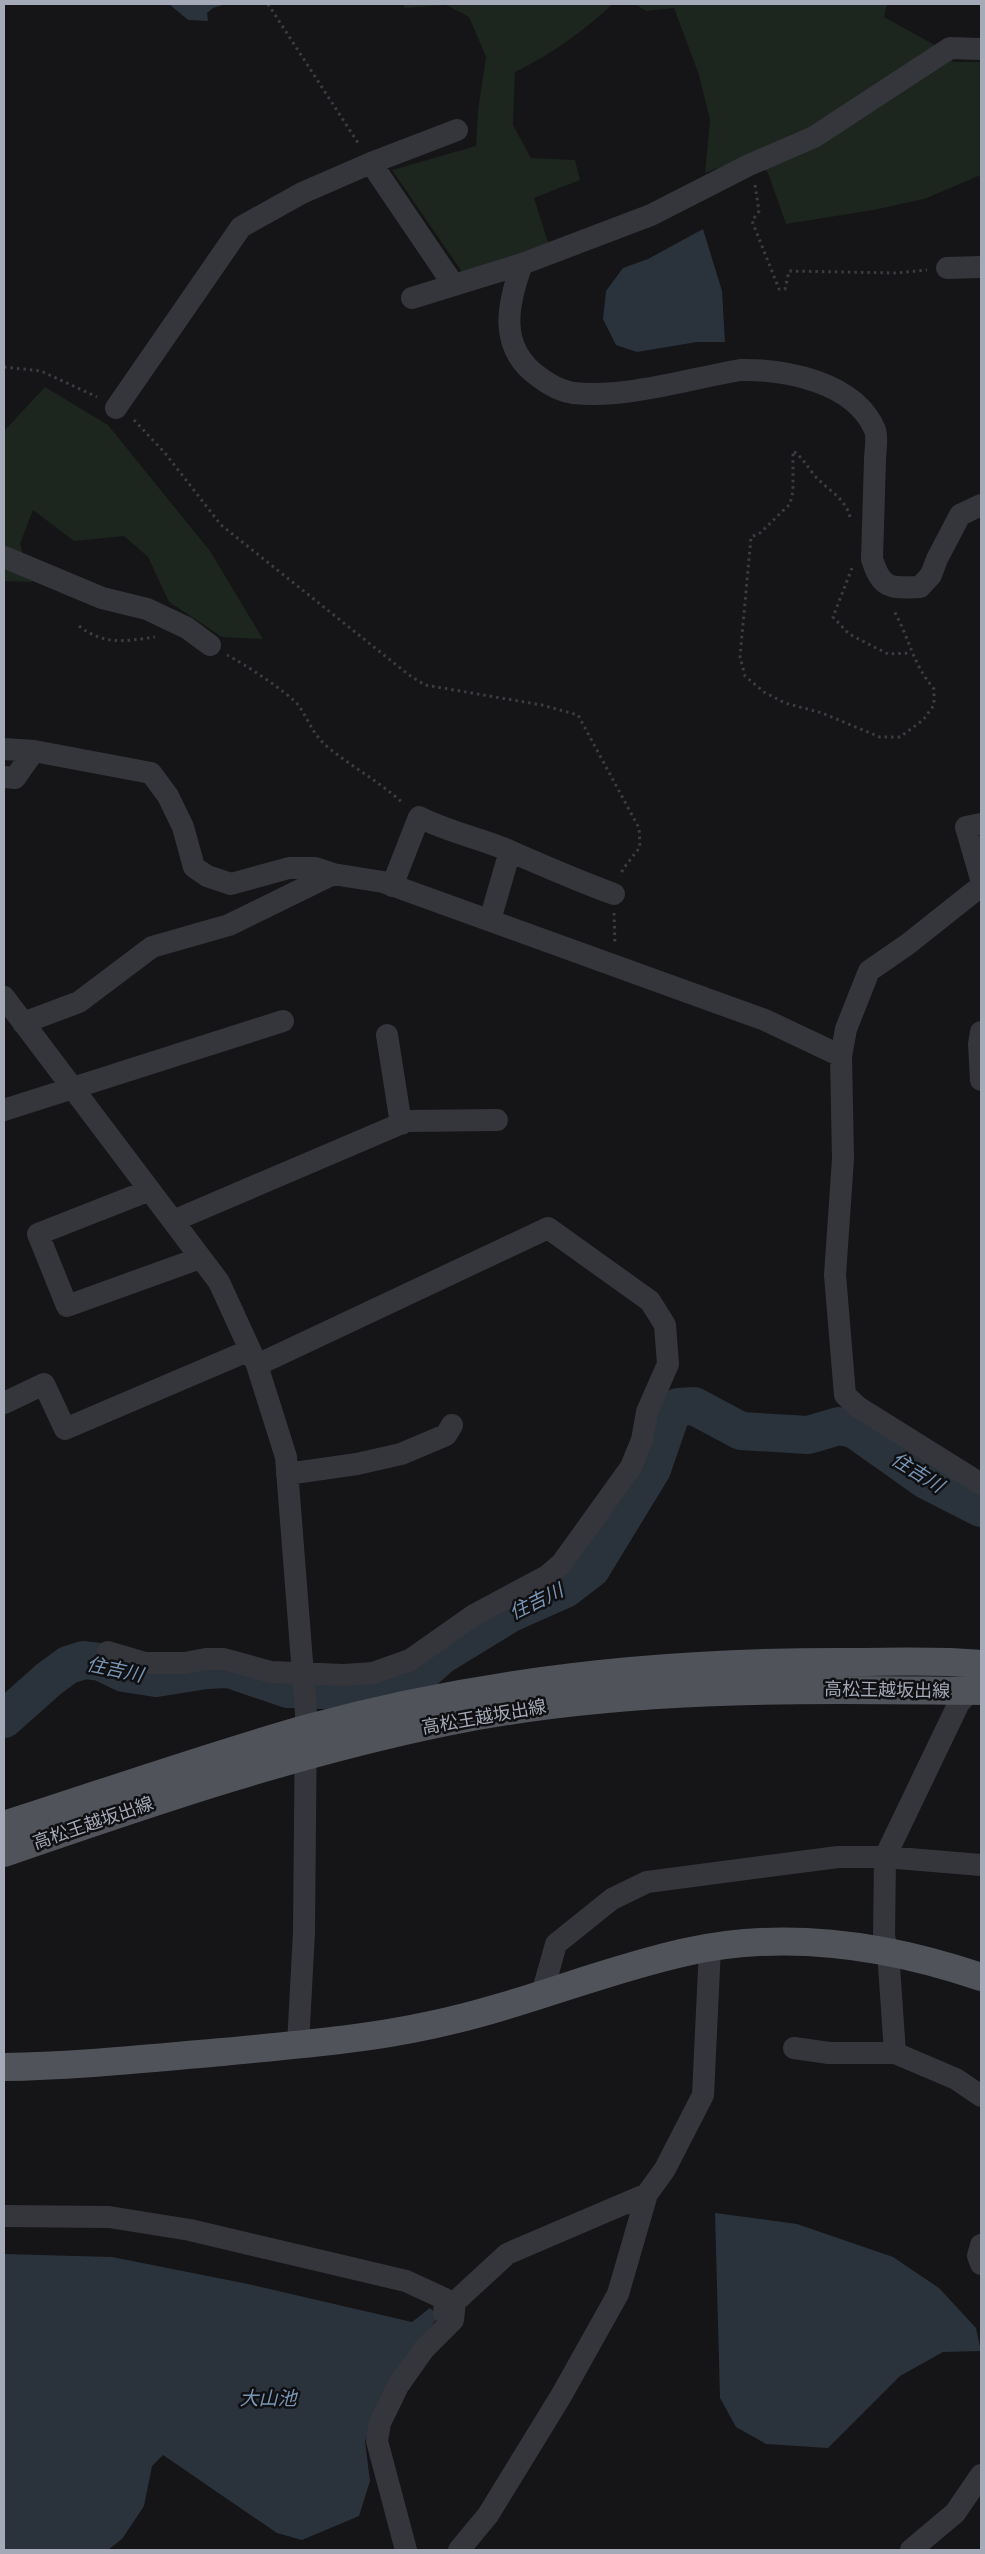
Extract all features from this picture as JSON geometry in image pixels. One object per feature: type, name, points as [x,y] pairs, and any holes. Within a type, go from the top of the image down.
[{"type":"main road","name":"高松王越坂出線","points":[[4,1825],[130,1783],[305,1729],[444,1697],[547,1680],[647,1669],[757,1661],[978,1678]]},
{"type":"main road","name":"高松王越坂出線","points":[[4,1853],[138,1807],[347,1744],[448,1721],[549,1706],[647,1695],[978,1678]]},
{"type":"main road","points":[[4,2066],[69,2066],[298,2045],[389,2034],[434,2025],[633,1966],[710,1948],[783,1942],[862,1946],[942,1964],[981,1977]]},
{"type":"street","points":[[412,298],[452,284],[522,264],[652,215],[749,165],[814,137],[950,48],[981,49]]},
{"type":"street","points":[[116,408],[241,227],[302,193],[371,163],[457,130]]},
{"type":"street","points":[[371,163],[452,284]]},
{"type":"street","points":[[522,264],[514,288],[509,323],[512,347],[529,370],[548,384],[572,393],[623,392],[740,370],[758,370],[811,380],[842,393],[863,410],[876,431],[872,559],[877,576],[885,585],[895,588],[920,587],[931,575],[937,559],[960,515],[981,505]]},
{"type":"street","points":[[947,268],[981,267]]},
{"type":"street","points":[[4,557],[102,598],[147,609],[187,628],[210,645]]},
{"type":"street","points":[[4,749],[34,751],[151,773],[168,796],[183,827],[194,867],[207,876],[231,884],[289,868],[315,868],[333,874],[383,882],[765,1020],[841,1056]]},
{"type":"street","points":[[4,777],[15,778],[34,751]]},
{"type":"street","points":[[392,886],[419,817],[437,826],[510,851],[528,861],[614,894]]},
{"type":"street","points":[[981,824],[966,827],[981,880]]},
{"type":"street","points":[[490,920],[510,851]]},
{"type":"street","points":[[23,1022],[79,1002],[152,947],[229,925],[333,874]]},
{"type":"street","points":[[980,1486],[858,1407],[845,1395],[835,1274],[843,1159],[841,1056],[846,1029],[869,971],[908,944],[981,886]]},
{"type":"street","points":[[4,997],[218,1282],[254,1357],[286,1457],[305,1729],[304,1932],[298,2045]]},
{"type":"street","points":[[4,1110],[283,1021]]},
{"type":"street","points":[[981,1032],[979,1044],[981,1080]]},
{"type":"street","points":[[387,1035],[401,1124]]},
{"type":"street","points":[[172,1221],[407,1121],[496,1120]]},
{"type":"street","points":[[150,1190],[38,1234],[67,1306],[200,1258]]},
{"type":"street","points":[[4,1403],[44,1384],[65,1430],[254,1357],[548,1228],[650,1300],[665,1325],[668,1364],[646,1412],[642,1440],[631,1467],[562,1563],[547,1576],[474,1615],[410,1660],[373,1673],[344,1675],[303,1686],[271,1672],[224,1659],[206,1659],[185,1663],[145,1663],[108,1652]]},
{"type":"street","points":[[287,1474],[357,1464],[401,1454],[446,1435],[452,1425]]},
{"type":"street","points":[[895,2053],[888,1952],[884,1937],[885,1856],[959,1703],[978,1678]]},
{"type":"street","points":[[542,1994],[556,1944],[612,1899],[647,1882],[838,1857],[885,1856],[981,1865]]},
{"type":"street","points":[[459,2550],[488,2515],[561,2396],[618,2294],[647,2194],[665,2169],[704,2095],[710,1948]]},
{"type":"street","points":[[794,2048],[828,2053],[895,2053],[956,2079],[981,2096]]},
{"type":"street","points":[[406,2550],[377,2440],[380,2423],[398,2386],[419,2357],[453,2320],[455,2302],[507,2254],[647,2194]]},
{"type":"street","points":[[4,2216],[109,2217],[190,2230],[406,2281],[445,2300],[444,2313],[453,2320]]},
{"type":"street","points":[[981,2245],[978,2256],[981,2264]]},
{"type":"street","points":[[911,2550],[955,2513],[981,2475]]},
{"type":"path","points":[[268,4],[371,163]]},
{"type":"path","points":[[749,165],[756,188],[759,211],[752,220],[778,289],[784,289],[789,272],[896,273],[947,268]]},
{"type":"path","points":[[4,367],[41,371],[127,413],[165,453],[221,525],[409,675],[425,685],[542,705],[578,716],[638,828],[640,847],[623,869],[614,894],[615,965]]},
{"type":"path","points":[[852,524],[848,508],[815,476],[802,457],[793,451],[793,491],[790,504],[760,533],[751,537],[740,657],[746,676],[764,692],[784,703],[822,713],[880,737],[900,737],[923,720],[934,705],[934,689],[920,672],[911,653],[904,629],[890,604],[885,585]]},
{"type":"path","points":[[854,564],[833,617],[849,634],[888,654],[911,653]]},
{"type":"path","points":[[79,626],[93,637],[116,642],[162,636]]},
{"type":"path","points":[[210,645],[244,664],[298,705],[312,731],[330,749],[383,785],[419,817]]},
{"type":"shaded area","points":[[403,4],[613,4],[566,42],[515,72],[513,125],[531,158],[575,160],[580,180],[534,198],[549,245],[462,272],[392,170],[476,146],[478,110],[486,57],[469,17],[446,5],[405,8]]},
{"type":"shaded area","points":[[635,4],[887,4],[884,17],[933,44],[954,62],[981,62],[981,175],[924,199],[874,210],[786,224],[768,173],[755,154],[705,173],[710,120],[699,75],[674,8],[646,11]]},
{"type":"shaded area","points":[[45,387],[108,425],[210,551],[263,639],[222,637],[169,602],[148,557],[124,536],[74,541],[33,510],[20,544],[32,582],[4,581],[4,431]]},
{"type":"water","points":[[169,4],[226,4],[213,8],[207,13],[208,21],[188,20]]},
{"type":"water","points":[[703,229],[722,291],[725,342],[697,342],[637,352],[616,345],[603,319],[606,291],[623,268],[648,259]]},
{"type":"water","points":[[715,2213],[797,2224],[893,2257],[939,2288],[976,2328],[981,2351],[943,2352],[900,2376],[828,2448],[766,2444],[736,2427],[720,2398]]},
{"type":"water","name":"大山池","points":[[4,2254],[112,2257],[248,2284],[412,2322],[430,2308],[439,2316],[389,2383],[365,2441],[370,2481],[359,2516],[302,2540],[277,2533],[163,2455],[152,2466],[144,2506],[122,2539],[108,2550],[4,2550]]},
{"type":"waterway","name":"住吉川","points":[[4,1719],[49,1679],[68,1665],[84,1660],[101,1662],[124,1673],[156,1678],[206,1670],[229,1669],[288,1689],[323,1690],[377,1686],[418,1676],[442,1655],[509,1614],[565,1589],[591,1569],[652,1469],[670,1417],[678,1407],[694,1406],[741,1431],[808,1435],[839,1426],[854,1429],[926,1480],[981,1508]]}]
